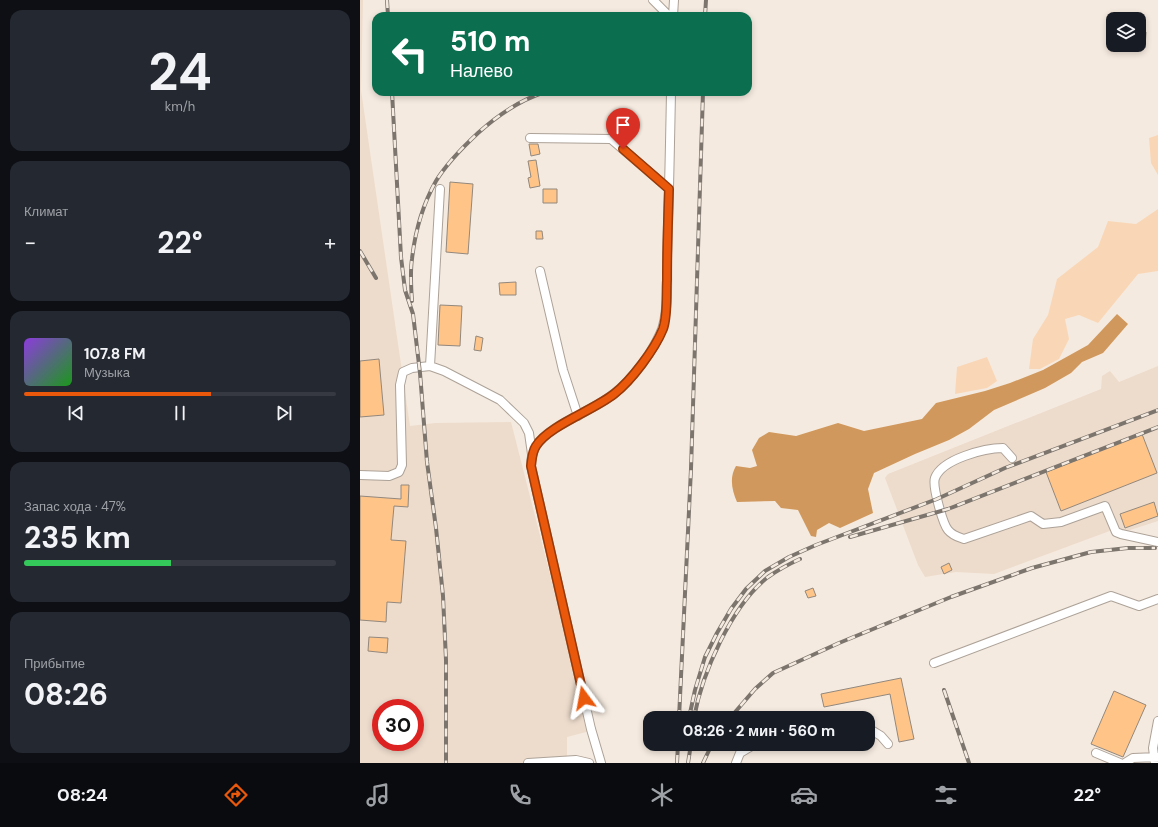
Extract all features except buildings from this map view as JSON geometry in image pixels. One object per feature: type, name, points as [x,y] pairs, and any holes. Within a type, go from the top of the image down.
[{"type":"street","points":[[653,0],[665,12]]},
{"type":"street","points":[[673,12],[674,0]]},
{"type":"street","points":[[532,454],[536,445],[544,436],[606,400],[625,385],[648,354],[664,326],[671,96]]},
{"type":"street","points":[[530,138],[611,139],[669,189]]},
{"type":"street","points":[[430,366],[440,189]]},
{"type":"street","points":[[540,271],[563,370],[578,416]]},
{"type":"street","points":[[360,475],[389,476],[399,472],[402,465],[400,385],[403,372],[412,368],[430,366],[444,371],[500,400],[524,423],[529,433],[532,454],[531,466],[601,763]]},
{"type":"street","points":[[1012,458],[1003,448],[990,448],[964,456],[944,467],[935,478],[934,491],[945,524],[948,530],[956,537],[964,539],[1031,516],[1043,524],[1061,522],[1105,506],[1116,532],[1158,542]]},
{"type":"street","points":[[934,663],[1111,596],[1139,606],[1158,599]]},
{"type":"street","points":[[1125,763],[1133,758],[1156,759],[1153,748],[1158,721]]},
{"type":"street","points":[[875,732],[881,736],[888,744]]},
{"type":"street","points":[[736,763],[740,753],[743,751]]},
{"type":"street","points":[[1096,753],[1120,763]]},
{"type":"street","points":[[528,763],[576,760],[589,763]]},
{"type":"shaded area","points":[[360,0],[363,0],[361,90],[410,426],[435,423],[511,422],[590,731],[567,737],[567,763],[360,763]]},
{"type":"shaded area","points":[[1158,135],[1158,175],[1151,163],[1149,138]]},
{"type":"shaded area","points":[[1158,209],[1158,271],[1138,274],[1098,323],[1079,315],[1065,319],[1069,339],[1059,359],[1040,369],[1029,369],[1033,339],[1048,315],[1057,279],[1098,247],[1108,221],[1136,224]]},
{"type":"shaded area","points":[[1117,314],[1128,324],[1103,353],[1082,362],[1071,373],[1045,388],[994,410],[969,429],[949,440],[874,473],[868,489],[873,513],[840,528],[829,523],[817,530],[816,537],[811,536],[798,510],[781,508],[775,501],[737,502],[732,484],[732,475],[734,470],[736,466],[750,468],[757,466],[752,450],[759,438],[769,432],[796,436],[838,423],[864,431],[922,419],[936,403],[985,391],[1043,370],[1088,345]]},
{"type":"shaded area","points":[[987,357],[997,381],[987,388],[955,394],[957,367]]},
{"type":"shaded area","points":[[1158,366],[1158,521],[1124,532],[1115,529],[994,574],[956,572],[925,577],[918,565],[885,478],[888,474],[1101,389],[1102,376],[1110,371],[1119,382]]},
{"type":"railway","points":[[387,0],[388,12]]},
{"type":"railway","points":[[705,12],[706,0]]},
{"type":"railway","points":[[392,96],[401,257],[405,290],[413,314],[420,373],[427,462],[443,596],[446,660],[446,763]]},
{"type":"railway","points":[[412,301],[411,269],[413,249],[423,209],[436,181],[445,168],[472,138],[501,114],[534,96]]},
{"type":"railway","points":[[679,711],[691,469],[703,96]]},
{"type":"railway","points":[[360,251],[376,278]]},
{"type":"railway","points":[[690,711],[705,657],[717,633],[731,609],[746,589],[765,571],[789,557],[816,545],[937,499],[1005,468],[1158,410]]},
{"type":"railway","points":[[850,537],[948,509],[1158,427]]},
{"type":"railway","points":[[736,711],[755,689],[773,673],[839,643],[951,597],[1032,568],[1091,552],[1128,548],[1155,548]]},
{"type":"railway","points":[[696,711],[711,661],[720,641],[742,605],[755,589],[768,577],[800,559]]},
{"type":"railway","points":[[944,690],[969,763]]},
{"type":"railway","points":[[677,763],[678,751]]},
{"type":"railway","points":[[688,763],[690,751]]},
{"type":"railway","points":[[703,763],[709,751]]},
{"type":"route","points":[[584,698],[531,466],[532,454],[536,445],[544,436],[606,400],[625,385],[648,354],[664,326],[669,189],[623,149]]}]
